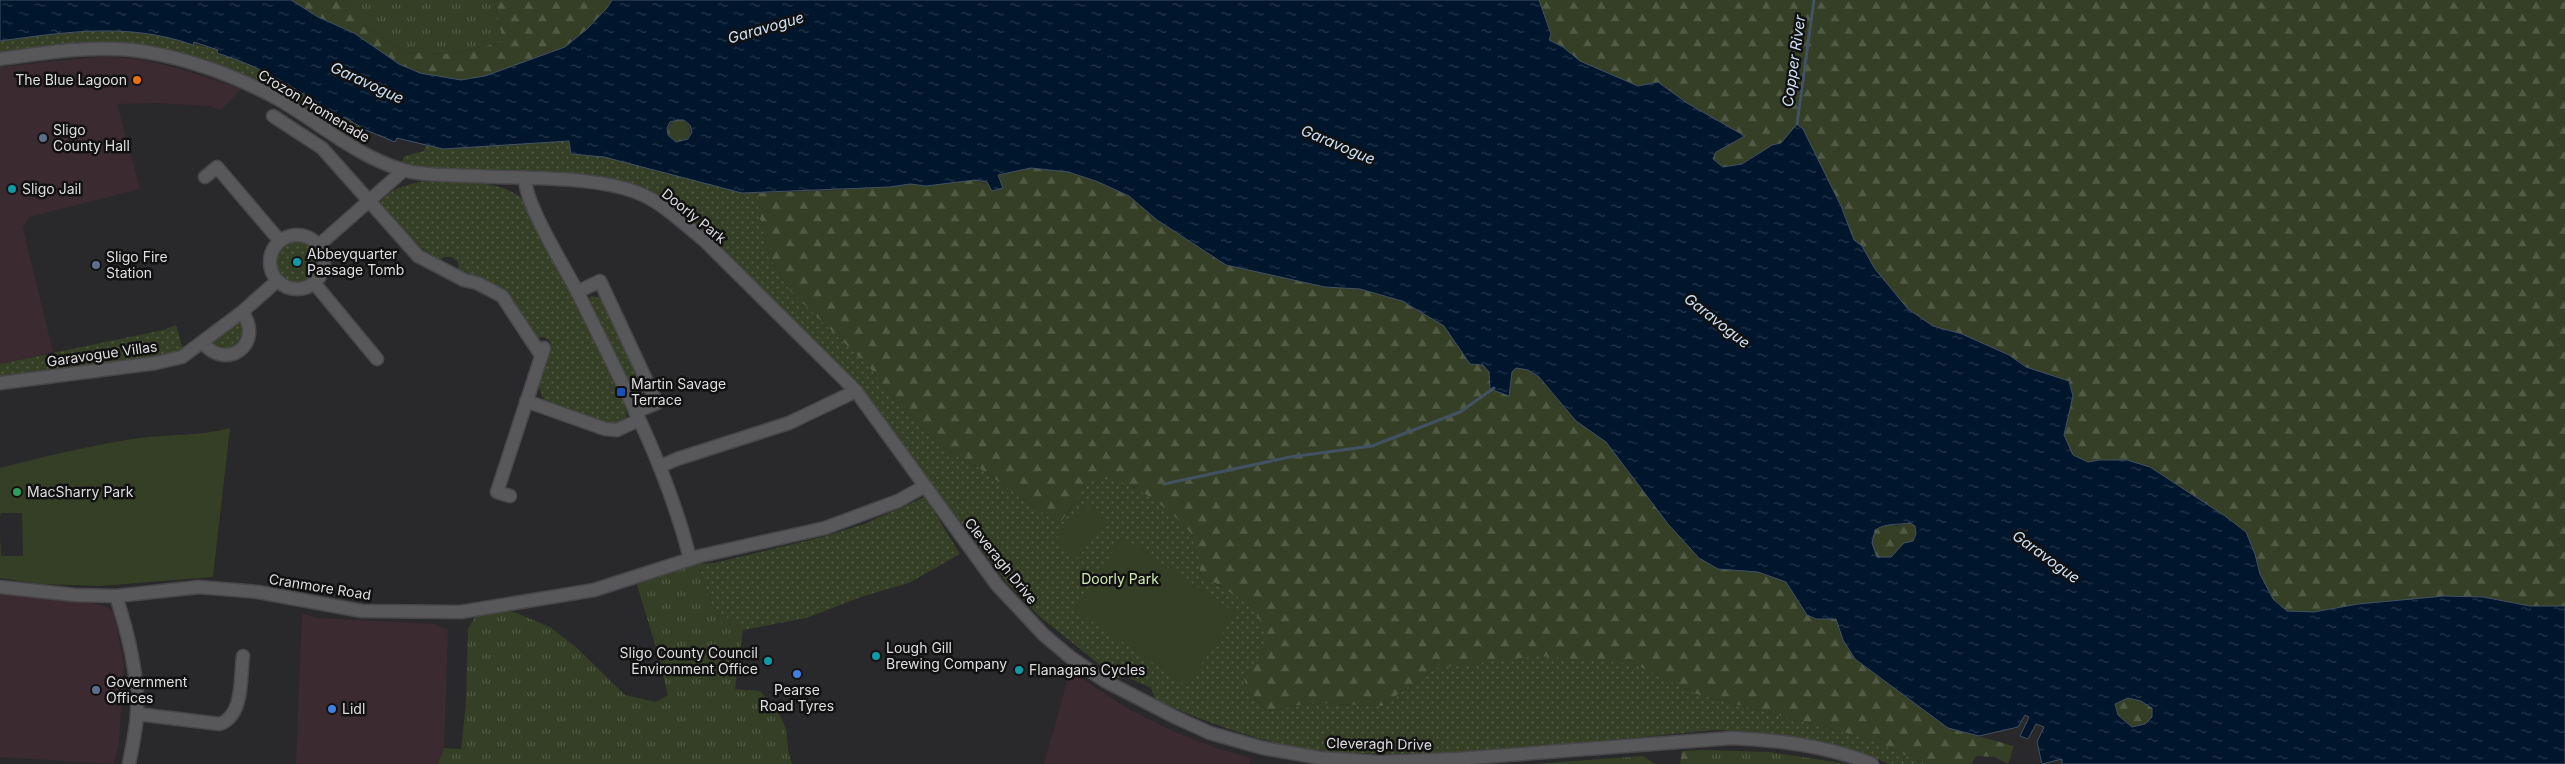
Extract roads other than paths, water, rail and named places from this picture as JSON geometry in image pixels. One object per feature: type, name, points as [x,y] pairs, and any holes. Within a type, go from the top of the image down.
[{"type":"street","name":"Crozon Promenade","points":[[0,59],[89,49],[118,49],[150,53],[220,73],[247,84],[284,103],[362,153],[404,170],[444,175],[525,179]]},
{"type":"street","points":[[273,116],[322,148],[418,256],[457,276],[495,290],[502,296],[543,350],[497,492],[510,496]]},
{"type":"street","points":[[206,178],[217,167],[280,241]]},
{"type":"street","points":[[319,245],[404,170]]},
{"type":"street","points":[[525,179],[534,206],[661,466],[690,559],[824,528],[898,500],[925,486]]},
{"type":"street","name":"Doorly Park","points":[[525,179],[607,185],[643,195],[659,205],[710,247],[856,391],[925,486]]},
{"type":"street","points":[[291,235],[302,235],[319,245],[324,256],[325,266],[315,284],[304,289],[294,290],[277,281],[270,263],[272,252],[280,241],[291,235]]},
{"type":"street","name":"Garavogue Villas","points":[[0,383],[156,363],[182,357],[242,312],[277,281]]},
{"type":"street","points":[[526,401],[605,429],[617,430],[657,403],[600,281],[577,292]]},
{"type":"street","points":[[315,284],[377,358]]},
{"type":"street","points":[[203,343],[216,354],[233,354],[240,350],[246,344],[250,327],[242,312]]},
{"type":"street","points":[[661,466],[789,423],[856,391]]},
{"type":"street","name":"Cleveragh Drive","points":[[925,486],[997,585],[1044,635],[1070,657],[1105,681],[1210,733],[1263,748],[1320,758],[1379,762],[1466,759],[1732,738],[1769,740],[1819,748],[1872,764]]},
{"type":"street","name":"Cranmore Road","points":[[0,587],[75,595],[116,596],[199,588],[258,592],[362,611],[461,612],[594,590],[690,559]]},
{"type":"street","points":[[116,596],[129,642],[135,680],[137,714],[129,764]]},
{"type":"street","points":[[137,714],[220,724],[227,722],[232,718],[236,709],[243,656]]},
{"type":"water","name":"Garavogue","points":[[0,0],[291,0],[318,17],[354,33],[399,64],[420,73],[461,80],[485,76],[565,47],[587,29],[612,0],[1539,0],[1551,34],[1549,40],[1563,47],[1580,61],[1638,86],[1658,82],[1687,103],[1745,136],[1716,152],[1713,159],[1723,167],[1742,164],[1772,145],[1781,143],[1797,124],[1803,129],[1841,206],[1854,240],[1862,246],[1875,269],[1908,309],[1933,326],[1962,334],[2009,355],[2026,367],[2069,381],[2073,396],[2064,435],[2073,455],[2088,462],[2127,460],[2150,467],[2225,516],[2246,532],[2255,554],[2260,574],[2273,599],[2287,611],[2314,612],[2358,604],[2444,596],[2483,597],[2530,606],[2565,606],[2565,764],[2062,764],[2062,759],[2042,764],[2037,742],[2044,727],[2036,724],[2028,739],[2020,736],[2029,717],[2025,715],[2018,727],[1979,736],[1948,728],[1855,659],[1843,640],[1836,619],[1816,619],[1807,615],[1786,582],[1758,572],[1718,569],[1699,558],[1668,524],[1606,442],[1576,421],[1539,377],[1528,370],[1516,368],[1512,372],[1509,396],[1490,389],[1489,372],[1483,365],[1470,364],[1444,326],[1402,301],[1360,289],[1325,287],[1226,265],[1157,220],[1129,196],[1096,181],[1068,172],[1031,168],[998,175],[1003,188],[992,191],[987,182],[975,180],[926,186],[910,184],[890,187],[742,193],[604,157],[571,154],[569,141],[443,149],[397,138],[395,142],[366,130],[344,117],[342,120],[297,90],[267,73],[217,53],[218,50],[194,42],[193,45],[145,33],[121,31],[73,32],[0,41]],"holes":[[[684,120],[690,125],[692,132],[688,139],[676,142],[668,135],[667,128],[670,122]],[[1910,523],[1915,526],[1916,534],[1913,541],[1904,543],[1891,557],[1877,557],[1872,543],[1875,530],[1887,525]],[[2128,698],[2141,701],[2152,708],[2152,717],[2145,724],[2132,727],[2118,715],[2115,704]]]},
{"type":"waterway","name":"Copper River","points":[[1797,124],[1814,0]]},
{"type":"waterway","points":[[1164,484],[1290,457],[1372,446],[1460,412],[1494,388]]},
{"type":"place","name":"The Blue Lagoon","points":[[137,80]]},
{"type":"place","name":"Sligo County Hall","points":[[43,138]]},
{"type":"place","name":"Sligo Jail","points":[[12,189]]},
{"type":"place","name":"Abbeyquarter Passage Tomb","points":[[297,262]]},
{"type":"place","name":"Sligo Fire Station","points":[[96,265]]},
{"type":"place","name":"Martin Savage Terrace","points":[[621,392]]},
{"type":"place","name":"MacSharry Park","points":[[17,492]]},
{"type":"place","name":"Lough Gill Brewing Company","points":[[876,656]]},
{"type":"place","name":"Sligo County Council Environment Office","points":[[768,661]]},
{"type":"place","name":"Flanagans Cycles","points":[[1019,670]]},
{"type":"place","name":"Pearse Road Tyres","points":[[797,674]]},
{"type":"place","name":"Government Offices","points":[[96,690]]},
{"type":"place","name":"Lidl","points":[[332,709]]}]
